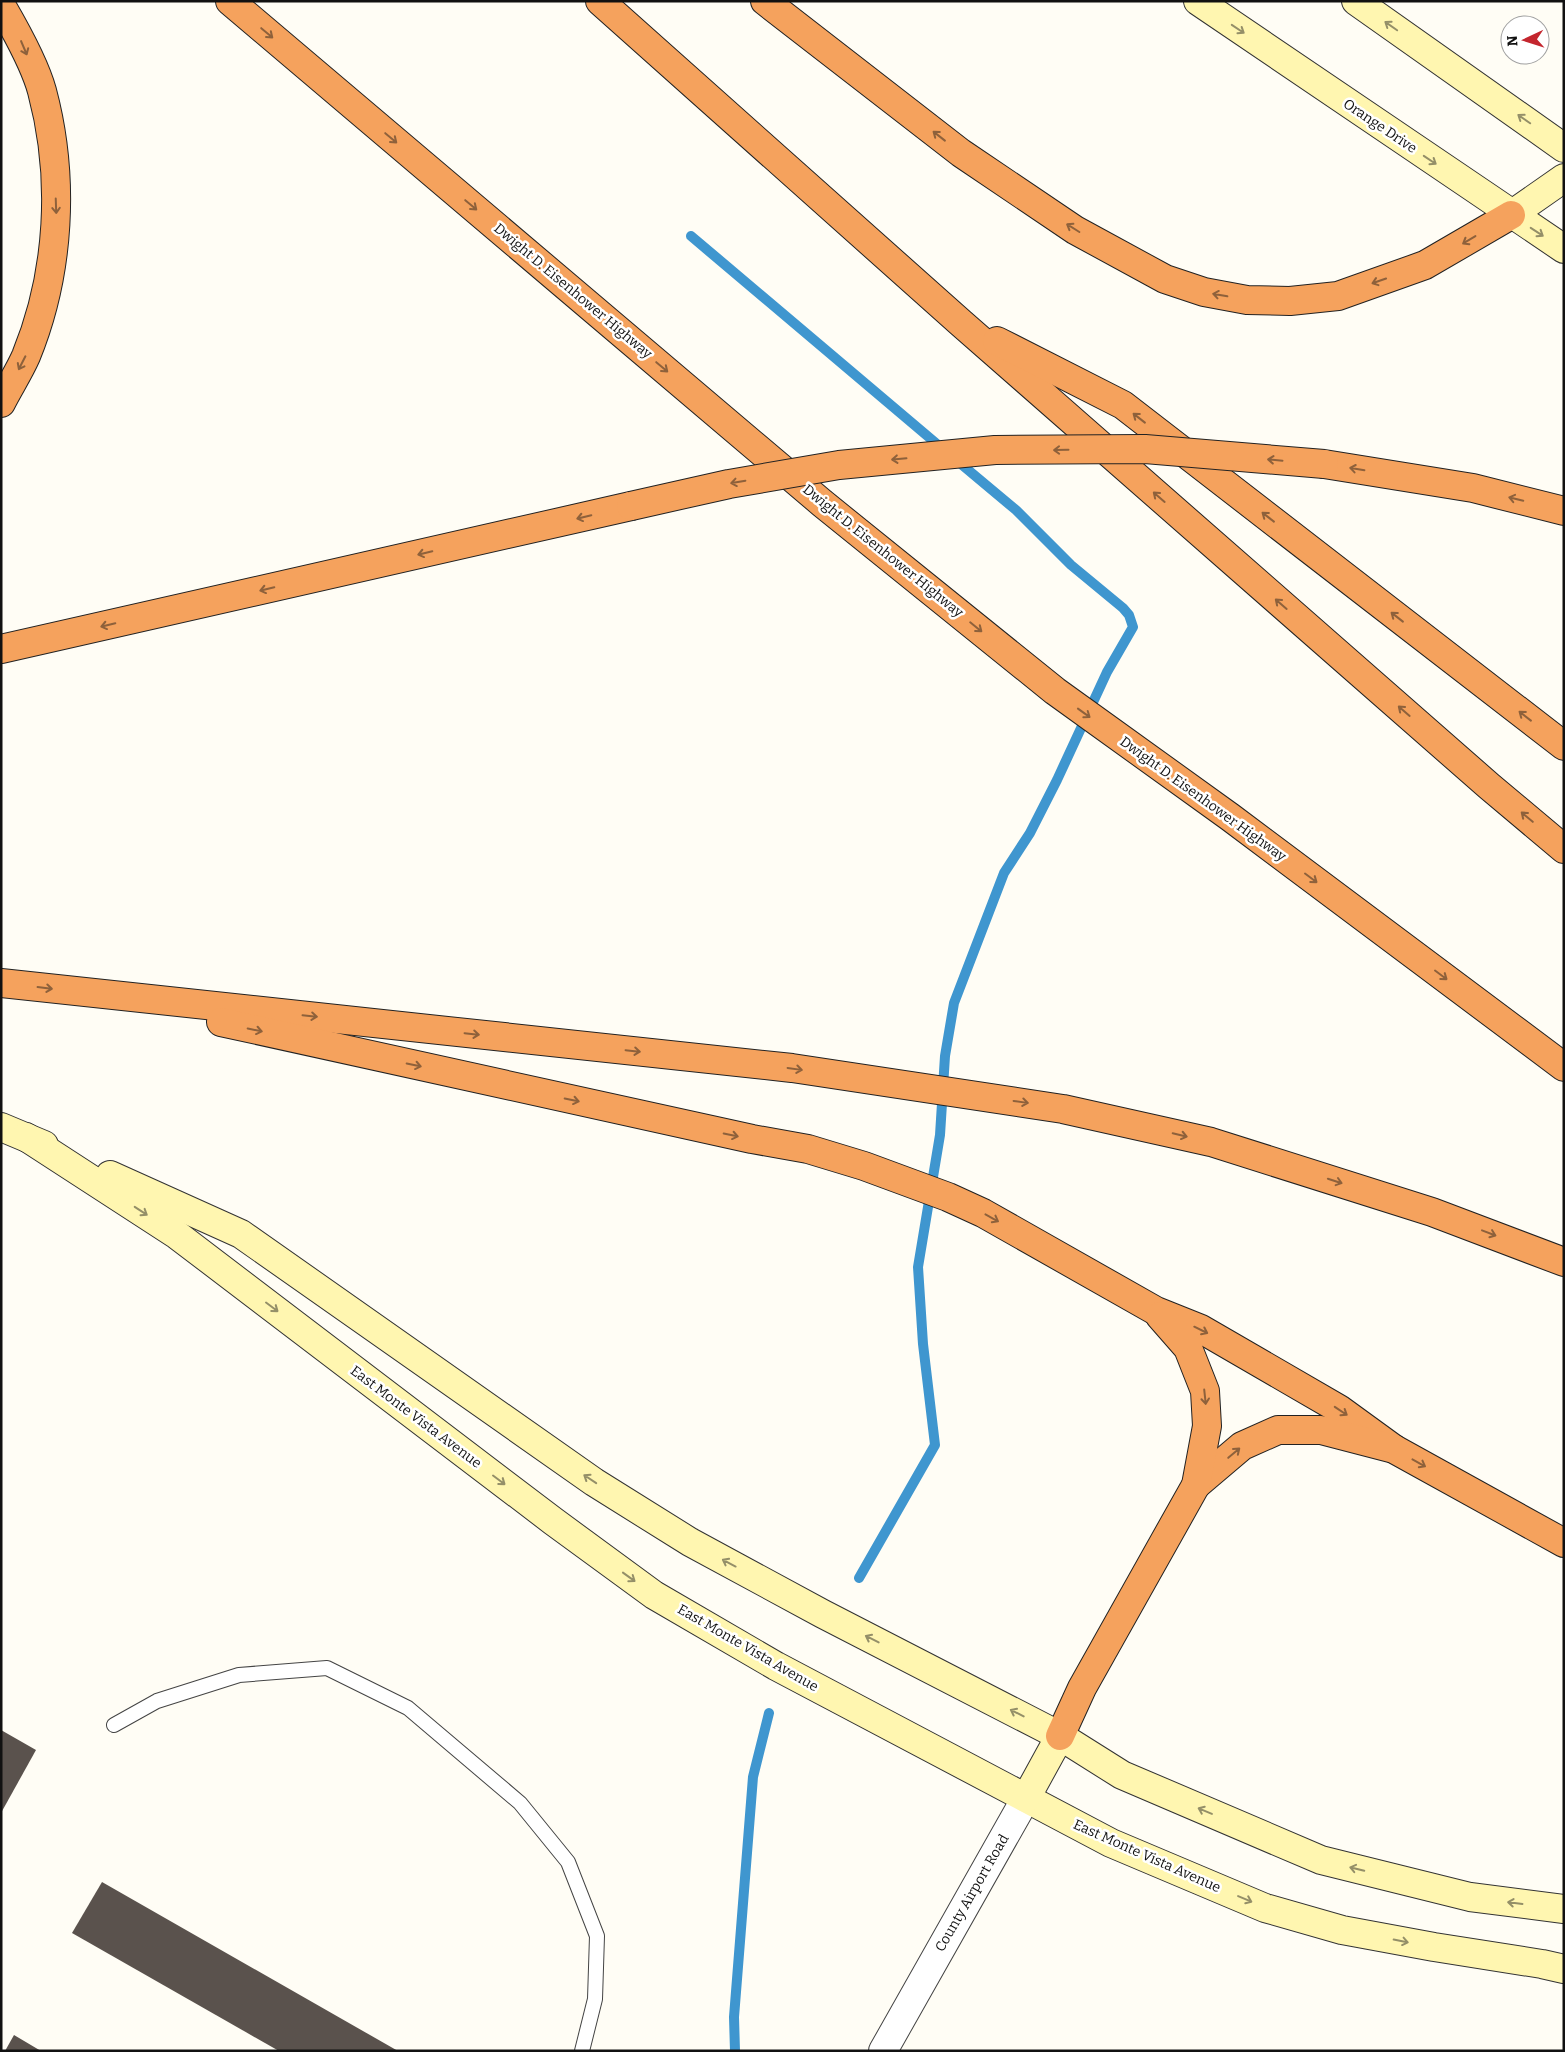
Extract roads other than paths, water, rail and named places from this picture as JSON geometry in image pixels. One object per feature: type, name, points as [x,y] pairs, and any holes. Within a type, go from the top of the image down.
[{"type":"highway","name":"Dwight D. Eisenhower Highway","points":[[230,1],[815,496],[1055,691],[1238,823],[1564,1067]]},
{"type":"highway","points":[[600,1],[960,323],[1564,849]]},
{"type":"highway","points":[[765,1],[961,153],[1075,230],[1166,279],[1204,292],[1247,300],[1290,301],[1338,296],[1425,265],[1511,215]]},
{"type":"highway","points":[[1,5],[16,30],[42,89],[55,149],[56,218],[48,287],[26,356],[1,403]]},
{"type":"highway","points":[[960,323],[1123,405],[1564,746]]},
{"type":"highway","points":[[1,649],[729,484],[839,465],[995,450],[1144,449],[1324,464],[1473,488],[1564,511]]},
{"type":"highway","points":[[1,983],[792,1068],[1063,1108],[1211,1142],[1432,1212],[1564,1262]]},
{"type":"highway","points":[[88,993],[752,1139],[808,1149],[864,1166],[948,1197],[983,1213],[1051,1250],[1156,1311],[1201,1329],[1339,1409],[1394,1449],[1564,1543]]},
{"type":"highway","points":[[1060,1736],[1082,1688],[1196,1485],[1207,1426],[1204,1391],[1188,1348],[1156,1311]]},
{"type":"highway","points":[[1196,1485],[1242,1446],[1278,1430],[1321,1430],[1394,1449]]},
{"type":"street","name":"Orange Drive","points":[[1198,1],[1511,215],[1564,249]]},
{"type":"street","points":[[1356,1],[1564,148]]},
{"type":"street","points":[[1511,215],[1564,178]]},
{"type":"street","name":"East Monte Vista Avenue","points":[[1,1127],[241,1234],[594,1482],[682,1537],[823,1614],[1060,1736],[1122,1775],[1321,1860],[1470,1897],[1564,1909]]},
{"type":"street","name":"East Monte Vista Avenue","points":[[26,1137],[178,1235],[553,1521],[654,1595],[776,1666],[1111,1843],[1265,1908],[1342,1930],[1564,1969]]},
{"type":"street","name":"County Airport Road","points":[[883,2051],[1060,1736]]},
{"type":"lane","points":[[114,1725],[157,1701],[239,1675],[327,1668],[408,1708],[520,1803],[568,1862],[597,1936],[595,1999],[582,2051]]},
{"type":"waterway","points":[[691,236],[944,450]]},
{"type":"waterway","points":[[859,1578],[935,1445],[923,1344],[918,1267],[940,1135],[945,1056],[954,1003],[1004,873],[1030,833],[1107,672],[1133,627],[1129,615],[1123,608],[1071,565],[1016,510],[955,459]]},
{"type":"waterway","points":[[735,2051],[734,2017],[753,1777],[769,1713]]}]
